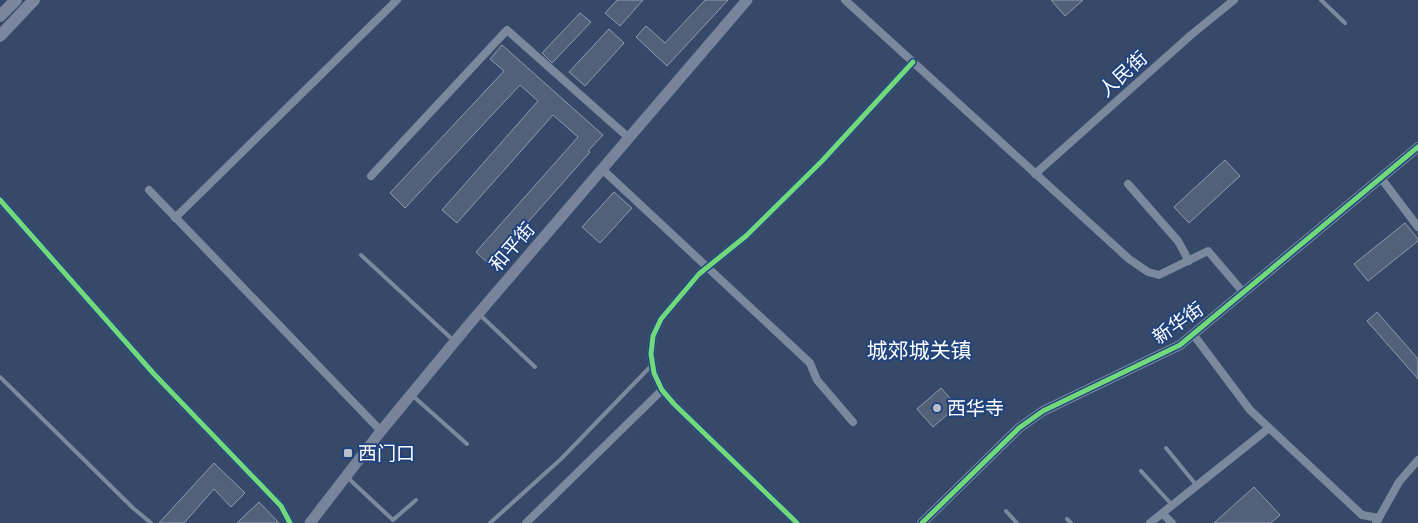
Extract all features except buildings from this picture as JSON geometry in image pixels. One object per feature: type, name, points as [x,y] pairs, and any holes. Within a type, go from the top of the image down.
[{"type":"main road","points":[[0,16],[16,0]]},
{"type":"main road","points":[[0,36],[34,0]]},
{"type":"main road","name":"和平街","points":[[310,523],[381,431],[478,313],[747,0]]},
{"type":"street","points":[[175,218],[397,0]]},
{"type":"street","points":[[845,0],[1129,259],[1148,272],[1160,275],[1208,252],[1243,292]]},
{"type":"street","name":"人民街","points":[[1035,174],[1234,0]]},
{"type":"street","points":[[371,176],[507,30],[628,138]]},
{"type":"street","points":[[797,523],[674,404],[662,390],[652,366],[653,336],[661,318],[698,274],[746,236],[822,162],[913,62]]},
{"type":"street","name":"新华街","points":[[922,523],[1019,428],[1043,411],[1180,345],[1418,147]]},
{"type":"street","points":[[602,169],[810,363],[817,380],[852,422]]},
{"type":"street","points":[[1381,178],[1418,227]]},
{"type":"street","points":[[1128,184],[1178,241],[1189,261]]},
{"type":"street","points":[[149,190],[381,431]]},
{"type":"street","points":[[0,200],[154,374],[281,506],[290,523]]},
{"type":"street","points":[[1193,334],[1250,410],[1362,515],[1378,521],[1399,482],[1418,460]]},
{"type":"street","points":[[526,523],[662,390]]},
{"type":"street","points":[[1150,523],[1269,428]]},
{"type":"street","points":[[1163,514],[1172,523]]},
{"type":"lane","points":[[1321,0],[1345,23]]},
{"type":"lane","points":[[361,255],[455,342]]},
{"type":"lane","points":[[478,313],[535,367]]},
{"type":"lane","points":[[490,523],[561,459],[652,366]]},
{"type":"lane","points":[[0,377],[133,508],[151,523]]},
{"type":"lane","points":[[411,394],[467,444]]},
{"type":"lane","points":[[1166,448],[1197,486]]},
{"type":"lane","points":[[1141,471],[1173,506]]},
{"type":"lane","points":[[346,476],[394,520],[416,500]]},
{"type":"lane","points":[[1006,511],[1017,523]]},
{"type":"cycle path","points":[[797,523],[674,404],[662,390],[654,373],[651,354],[653,336],[661,319],[699,274],[746,236],[822,161],[913,62]]},
{"type":"cycle path","points":[[922,523],[1019,428],[1043,411],[1180,345],[1418,147]]},
{"type":"cycle path","points":[[0,200],[154,374],[281,506],[290,523]]},
{"type":"place","name":"西华寺","points":[[937,408]]},
{"type":"place","name":"西门口","points":[[348,453]]},
{"type":"district","name":"城郊城关镇","points":[[919,350]]}]
